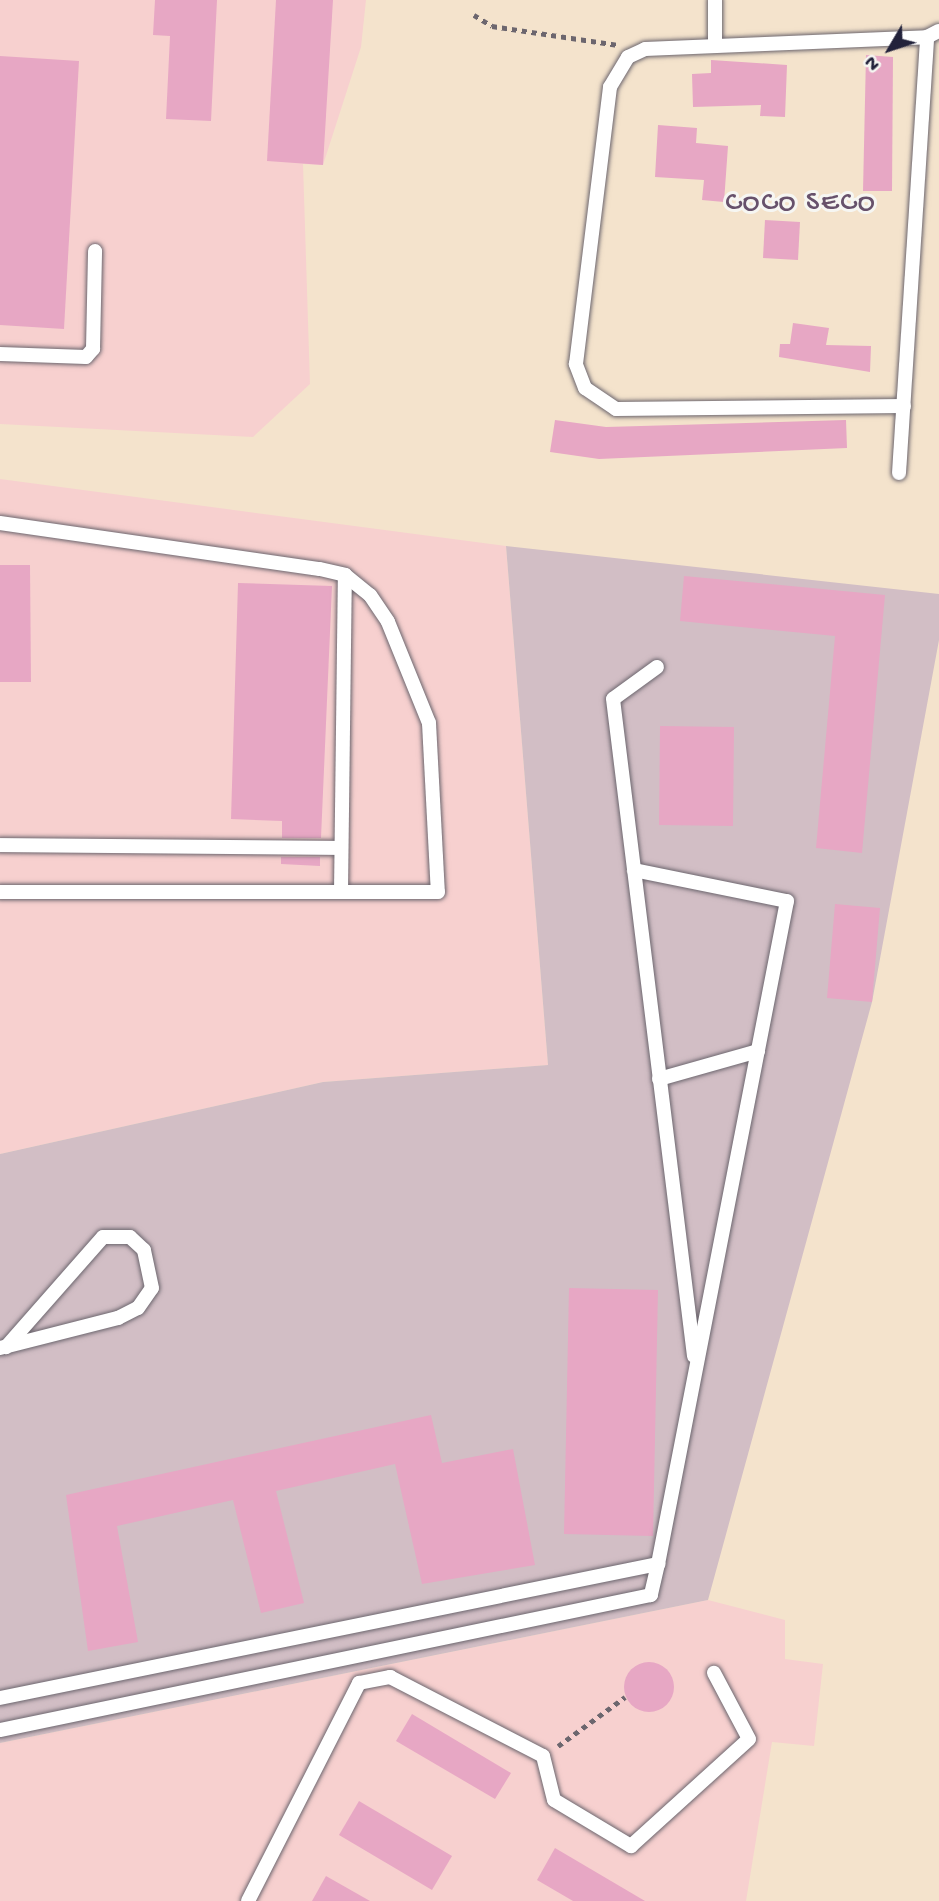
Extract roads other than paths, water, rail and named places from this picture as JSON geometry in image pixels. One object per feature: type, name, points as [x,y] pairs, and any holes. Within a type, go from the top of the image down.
[{"type":"lane","points":[[715,0],[715,46]]},
{"type":"lane","points":[[899,473],[933,34],[645,49],[628,57],[610,87],[576,364],[585,388],[616,409],[904,406]]},
{"type":"lane","points":[[0,354],[86,357],[93,349],[95,251]]},
{"type":"lane","points":[[0,523],[345,575],[388,622],[429,723],[438,892],[0,892]]},
{"type":"lane","points":[[341,892],[345,575]]},
{"type":"lane","points":[[657,667],[613,699],[695,1371]]},
{"type":"lane","points":[[0,845],[341,848]]},
{"type":"lane","points":[[0,1730],[651,1595],[787,901],[634,870]]},
{"type":"lane","points":[[659,1079],[758,1051]]},
{"type":"lane","points":[[103,1237],[130,1237],[144,1250],[152,1289],[138,1308],[3,1348],[103,1237]]},
{"type":"lane","points":[[0,1698],[657,1564]]},
{"type":"lane","points":[[248,1901],[359,1683],[390,1677],[543,1756],[554,1800],[631,1846],[749,1739],[714,1673]]},
{"type":"district","name":"COCO SECO","points":[[801,204]]}]
